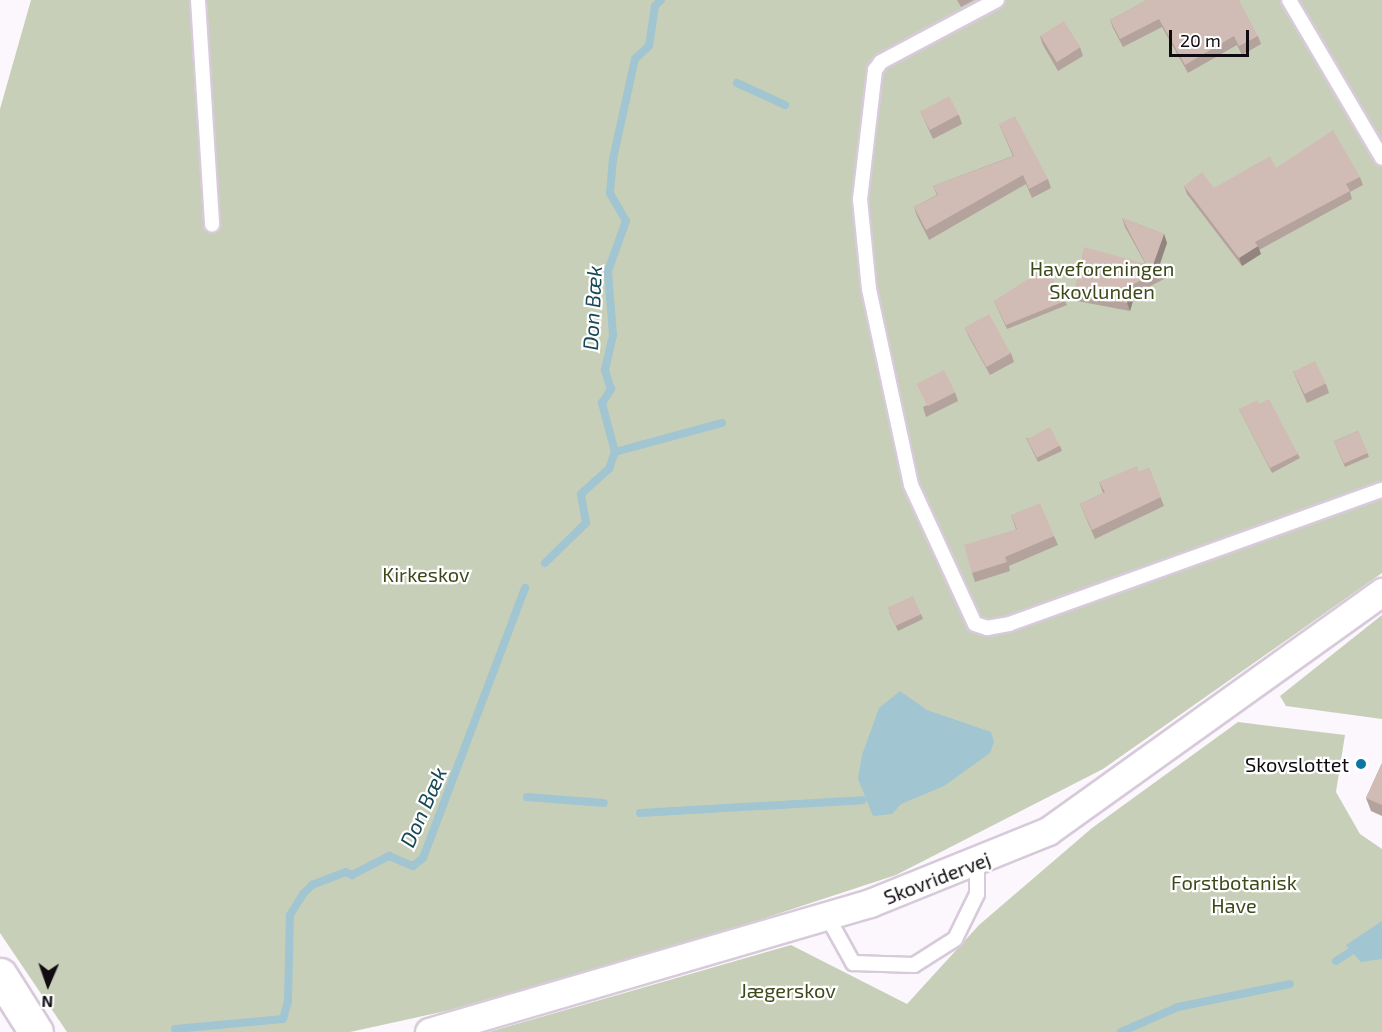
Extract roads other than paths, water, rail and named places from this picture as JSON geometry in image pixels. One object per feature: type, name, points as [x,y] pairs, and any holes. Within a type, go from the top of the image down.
[{"type":"street","name":"Skovridervej","points":[[429,1032],[827,916],[977,864],[1048,831],[1135,773],[1382,592]]},
{"type":"street","points":[[0,975],[36,1032]]},
{"type":"lane","points":[[198,0],[212,225]]},
{"type":"lane","points":[[997,0],[881,62],[875,70],[860,199],[869,289],[911,485],[975,624],[987,628],[1009,624],[1382,490]]},
{"type":"lane","points":[[1289,0],[1382,158]]},
{"type":"lane","points":[[827,916],[853,963],[914,965],[955,939],[977,894],[977,864]]},
{"type":"water","points":[[900,691],[927,710],[991,732],[994,742],[990,753],[944,786],[901,804],[892,814],[873,816],[858,779],[862,755],[879,708]]},
{"type":"water","points":[[1382,921],[1382,959],[1361,962],[1346,945]]},
{"type":"waterway","name":"Don Bæk","points":[[545,563],[586,523],[581,494],[609,469],[615,452],[602,403],[611,389],[605,370],[613,335],[608,271],[626,221],[610,193],[613,159],[635,59],[649,46],[655,6],[661,0]]},
{"type":"waterway","points":[[737,83],[785,105]]},
{"type":"waterway","points":[[615,452],[722,423]]},
{"type":"waterway","name":"Don Bæk","points":[[175,1029],[283,1019],[288,1002],[290,915],[303,894],[312,885],[346,872],[352,875],[389,856],[413,866],[423,858],[525,588]]},
{"type":"waterway","points":[[527,797],[604,803]]},
{"type":"waterway","points":[[640,813],[863,800]]},
{"type":"waterway","points":[[1336,961],[1350,952]]},
{"type":"waterway","points":[[1121,1032],[1178,1007],[1290,984]]},
{"type":"place","name":"Skovslottet","points":[[1361,764]]},
{"type":"park label","name":"Haveforeningen Skovlunden","points":[[1102,280]]},
{"type":"park label","name":"Kirkeskov","points":[[426,574]]},
{"type":"park label","name":"Forstbotanisk Have","points":[[1234,894]]},
{"type":"park label","name":"Jægerskov","points":[[788,990]]}]
